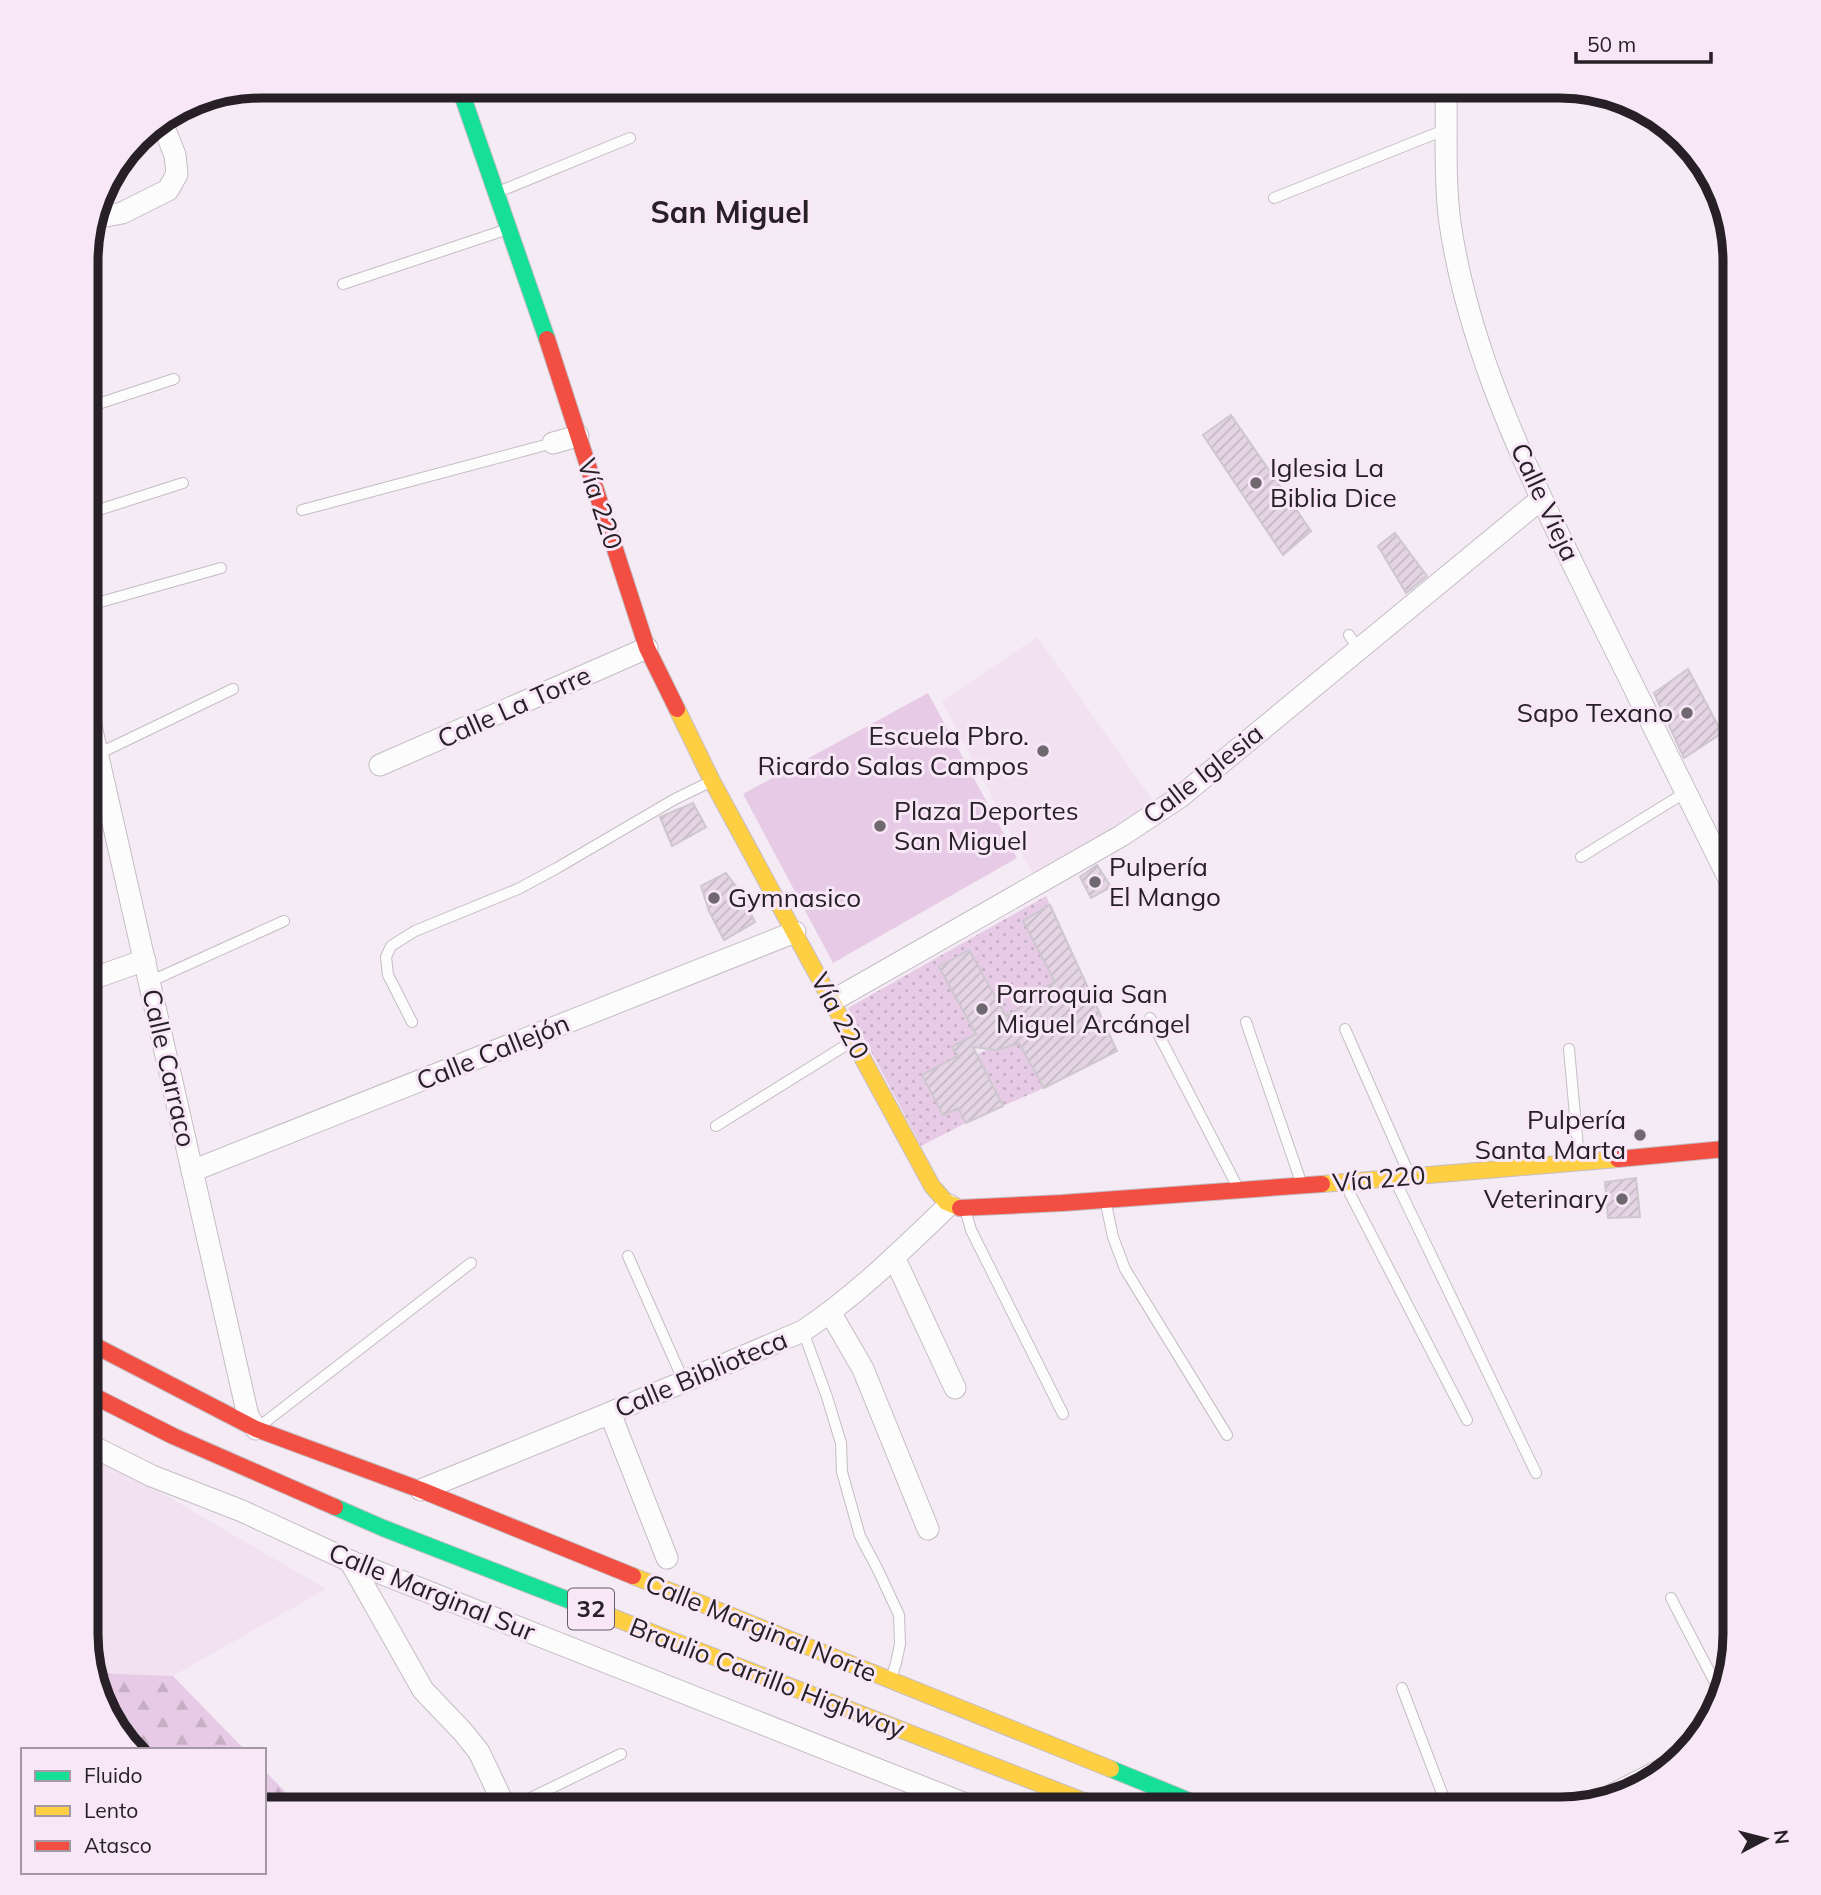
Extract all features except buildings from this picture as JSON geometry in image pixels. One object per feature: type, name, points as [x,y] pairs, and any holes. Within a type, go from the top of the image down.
[{"type":"main road","name":"Vía 220","points":[[463,98],[647,648],[712,781],[932,1186],[957,1207],[1105,1201],[1723,1149]]},
{"type":"main road","name":"Calle Marginal Norte","points":[[98,1347],[256,1429],[421,1490],[1179,1797]]},
{"type":"main road","name":"Braulio Carrillo Highway","points":[[98,1398],[173,1436],[252,1493],[383,1528],[1073,1797]]},
{"type":"street","name":"Calle Vieja","points":[[1446,98],[1450,223],[1465,292],[1488,373],[1541,499],[1723,867]]},
{"type":"street","points":[[105,216],[122,213],[168,190],[177,174],[174,155],[165,130]]},
{"type":"street","points":[[553,443],[578,436]]},
{"type":"street","name":"Calle Iglesia","points":[[832,1001],[1121,836],[1180,797],[1354,642],[1541,499]]},
{"type":"street","name":"Calle La Torre","points":[[380,765],[647,648]]},
{"type":"street","name":"Calle Carraco","points":[[98,754],[248,1416],[256,1429]]},
{"type":"street","name":"Calle Callejón","points":[[192,1171],[795,932]]},
{"type":"street","points":[[98,977],[145,960]]},
{"type":"street","name":"Calle Biblioteca","points":[[421,1490],[803,1331],[830,1312],[957,1207]]},
{"type":"street","points":[[894,1257],[954,1388]]},
{"type":"street","points":[[830,1312],[863,1369],[928,1529]]},
{"type":"street","points":[[610,1413],[667,1558]]},
{"type":"street","name":"Calle Marginal Sur","points":[[98,1449],[152,1476],[252,1493],[350,1561],[948,1797]]},
{"type":"street","points":[[350,1561],[424,1690],[472,1742],[501,1797]]},
{"type":"lane","points":[[1274,198],[1447,129]]},
{"type":"lane","points":[[495,193],[630,138]]},
{"type":"lane","points":[[343,284],[508,229]]},
{"type":"lane","points":[[98,404],[174,379]]},
{"type":"lane","points":[[302,510],[553,443]]},
{"type":"lane","points":[[98,510],[183,483]]},
{"type":"lane","points":[[98,603],[221,568]]},
{"type":"lane","points":[[98,754],[233,690]]},
{"type":"lane","points":[[412,1022],[388,975],[386,957],[391,946],[415,932],[518,889],[675,799],[712,781]]},
{"type":"lane","points":[[1581,857],[1686,792]]},
{"type":"lane","points":[[149,982],[284,921]]},
{"type":"lane","points":[[1150,1018],[1239,1190]]},
{"type":"lane","points":[[1246,1021],[1301,1185]]},
{"type":"lane","points":[[1345,1029],[1402,1177],[1536,1473]]},
{"type":"lane","points":[[716,1126],[853,1040]]},
{"type":"lane","points":[[1569,1049],[1580,1162]]},
{"type":"lane","points":[[1344,1181],[1467,1420]]},
{"type":"lane","points":[[1105,1201],[1113,1237],[1125,1269],[1227,1435]]},
{"type":"lane","points":[[957,1207],[1063,1414]]},
{"type":"lane","points":[[628,1256],[684,1381]]},
{"type":"lane","points":[[256,1429],[471,1264]]},
{"type":"lane","points":[[803,1331],[841,1443],[842,1472],[860,1536],[898,1615],[900,1644],[890,1680]]},
{"type":"lane","points":[[1671,1598],[1715,1683]]},
{"type":"lane","points":[[1402,1688],[1443,1797]]},
{"type":"lane","points":[[532,1797],[621,1754]]},
{"type":"shaded area","name":"Escuela Pbro. Ricardo Salas Campos","points":[[1037,637],[1154,802],[1034,877],[942,701]]},
{"type":"shaded area","points":[[98,1456],[326,1589],[173,1676],[103,1673],[98,1634]]},
{"type":"green space","name":"Plaza Deportes San Miguel","points":[[928,693],[1017,858],[833,963],[743,794]]},
{"type":"green space","points":[[1046,896],[1050,905],[1023,921],[1049,970],[1074,958],[1079,968],[1031,996],[1072,1075],[1061,1079],[1028,1003],[1006,1016],[969,950],[939,968],[976,1034],[953,1046],[958,1056],[923,1075],[943,1115],[958,1108],[966,1123],[921,1146],[848,1008]]},
{"type":"green space","points":[[1014,1034],[1044,1088],[1003,1106],[984,1068],[969,1059],[988,1049],[1005,1047]]},
{"type":"green space","points":[[103,1673],[173,1676],[243,1748],[144,1748],[138,1742],[110,1697]]},
{"type":"green space","points":[[266,1772],[290,1797],[266,1797]]},
{"type":"traffic: fast","points":[[463,98],[547,339]]},
{"type":"traffic: fast","points":[[335,1507],[589,1608]]},
{"type":"traffic: fast","points":[[1111,1769],[1180,1797]]},
{"type":"traffic: slow","points":[[677,709],[712,781],[932,1186],[946,1202],[960,1208]]},
{"type":"traffic: slow","points":[[1322,1184],[1618,1159]]},
{"type":"traffic: slow","points":[[633,1576],[1111,1769]]},
{"type":"traffic: slow","points":[[589,1608],[1073,1797]]},
{"type":"traffic: jam","points":[[547,339],[647,648],[677,709]]},
{"type":"traffic: jam","points":[[1618,1159],[1723,1149]]},
{"type":"traffic: jam","points":[[960,1208],[1322,1184]]},
{"type":"traffic: jam","points":[[98,1347],[256,1429],[421,1490],[633,1576]]},
{"type":"traffic: jam","points":[[98,1398],[173,1436],[335,1507]]},
{"type":"place","name":"Iglesia La Biblia Dice","points":[[1256,483]]},
{"type":"place","name":"Sapo Texano","points":[[1687,713]]},
{"type":"place","name":"Escuela Pbro. Ricardo Salas Campos","points":[[1043,751]]},
{"type":"place","name":"Plaza Deportes San Miguel","points":[[880,826]]},
{"type":"place","name":"Pulpería El Mango","points":[[1095,882]]},
{"type":"place","name":"Gymnasico","points":[[714,898]]},
{"type":"place","name":"Parroquia San Miguel Arcángel","points":[[982,1009]]},
{"type":"place","name":"Pulpería Santa Marta","points":[[1640,1135]]},
{"type":"place","name":"Veterinary","points":[[1622,1199]]},
{"type":"district","name":"San Miguel","points":[[730,213]]}]
